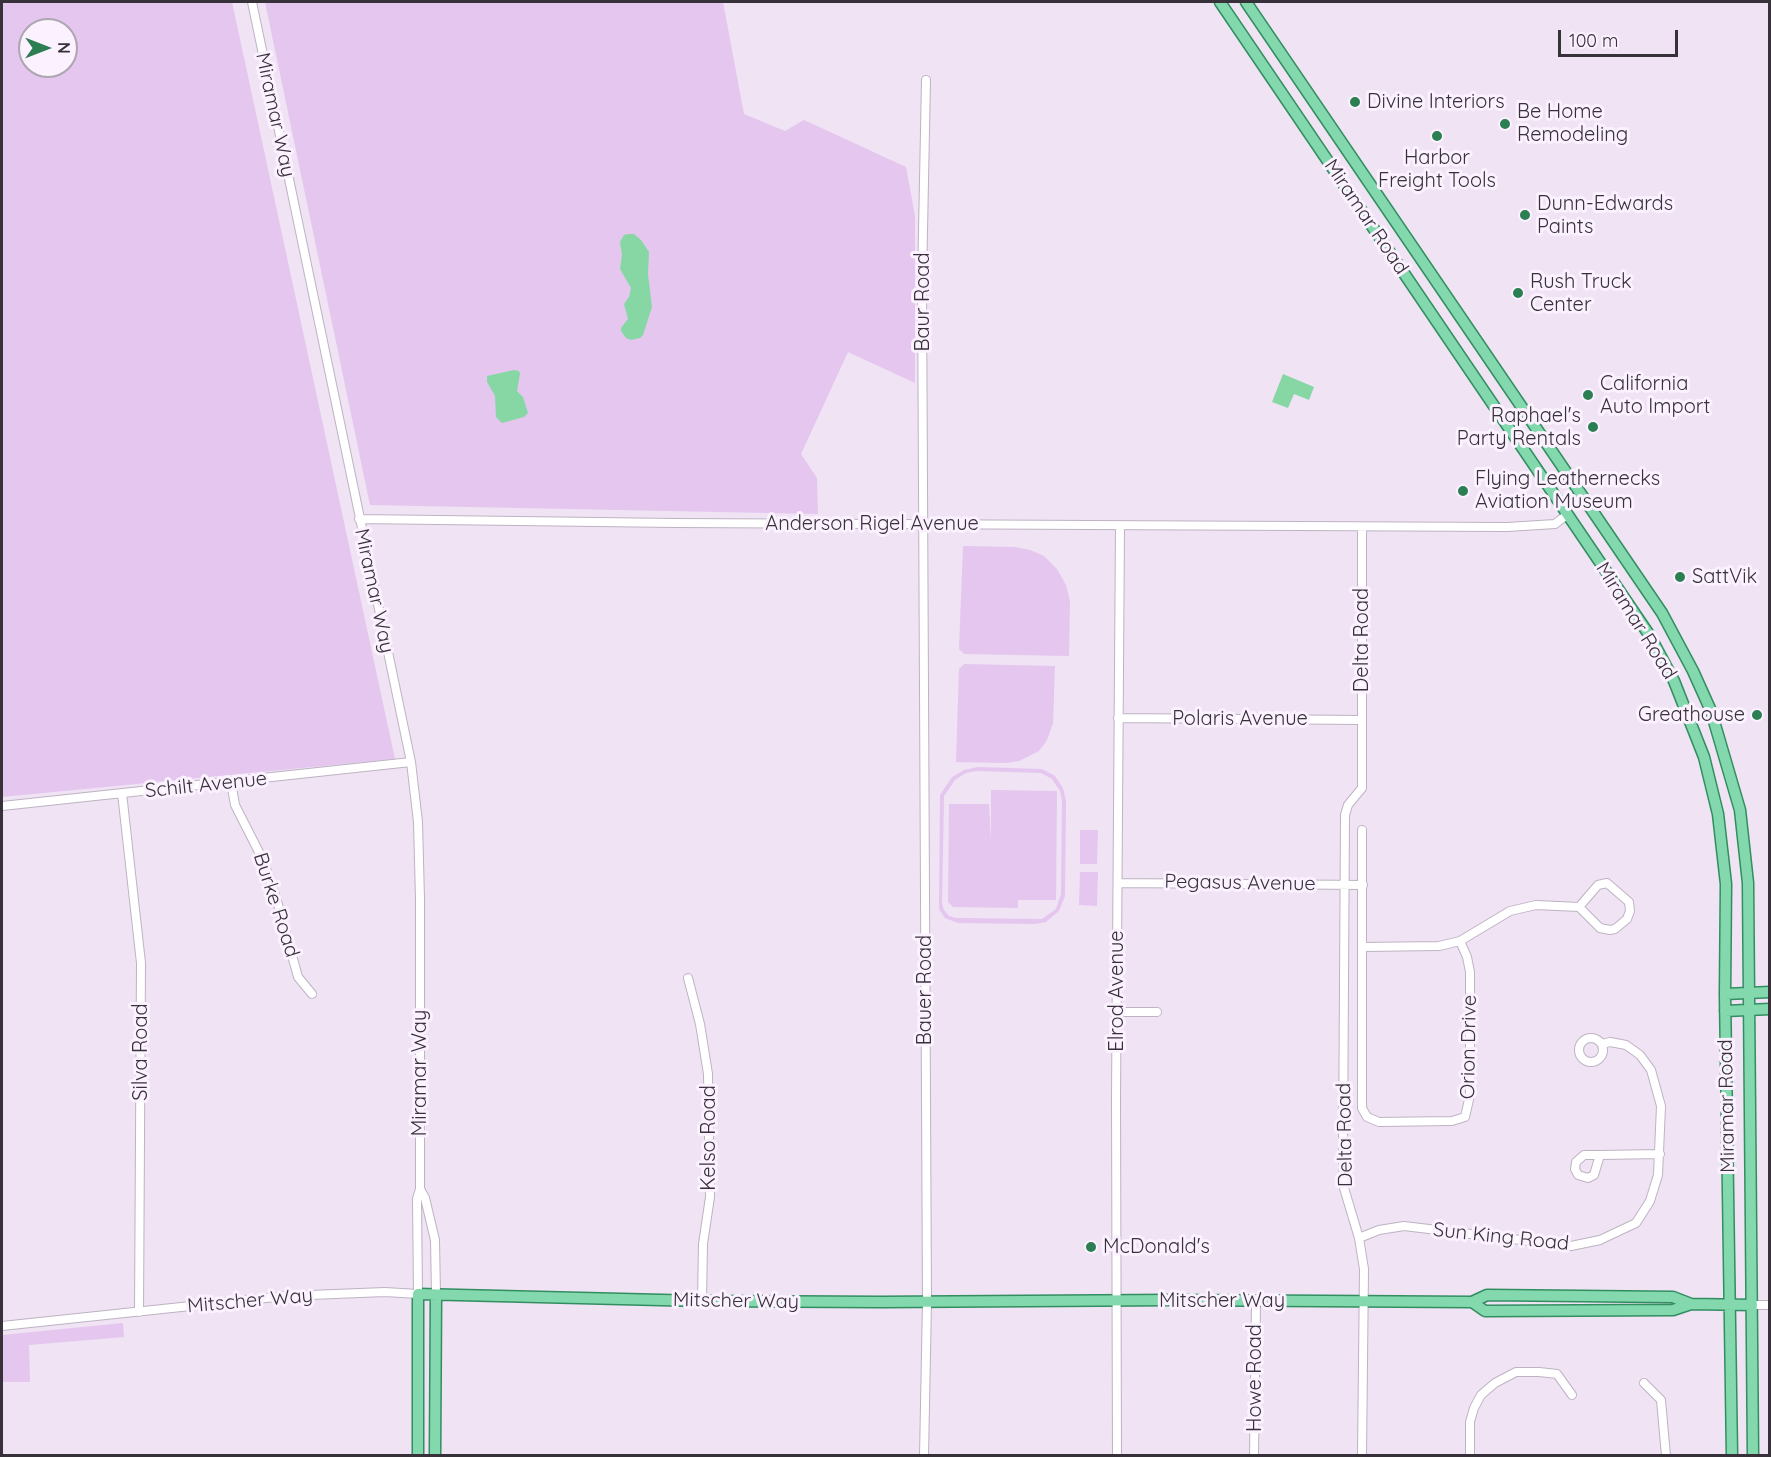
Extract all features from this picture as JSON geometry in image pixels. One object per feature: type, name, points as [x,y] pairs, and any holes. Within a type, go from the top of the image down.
[{"type":"main road","name":"Miramar Road","points":[[1220,2],[1650,636],[1674,681],[1704,757],[1718,814],[1726,884],[1725,1011],[1732,1455]]},
{"type":"main road","name":"Miramar Road","points":[[1246,2],[1592,513],[1647,590],[1675,635],[1711,711],[1740,810],[1748,883],[1754,1455]]},
{"type":"main road","points":[[1725,994],[1770,992]]},
{"type":"main road","points":[[1725,1011],[1770,1009]]},
{"type":"main road","name":"Mitscher Way","points":[[418,1294],[702,1301],[927,1302],[1472,1302],[1487,1295],[1673,1297],[1691,1304],[1752,1305]]},
{"type":"main road","name":"Miramar Way","points":[[418,1294],[418,1455]]},
{"type":"main road","name":"Miramar Way","points":[[435,1295],[435,1455]]},
{"type":"main road","name":"Mitscher Way","points":[[1472,1302],[1485,1311],[1673,1310],[1691,1304]]},
{"type":"street","name":"Miramar Way","points":[[252,2],[411,762],[418,822],[420,899],[418,1294]]},
{"type":"street","name":"Baur Road","points":[[924,525],[922,282],[926,80]]},
{"type":"street","name":"Anderson Rigel Avenue","points":[[359,519],[1385,528],[1507,527],[1555,524],[1568,514]]},
{"type":"street","name":"Bauer Road","points":[[924,525],[927,1302],[924,1455]]},
{"type":"street","name":"Elrod Avenue","points":[[1117,1455],[1120,526]]},
{"type":"street","name":"Delta Road","points":[[1362,528],[1362,788],[1347,806],[1345,815],[1344,884],[1344,1188],[1359,1238],[1364,1269],[1362,1455]]},
{"type":"street","name":"Polaris Avenue","points":[[1118,718],[1362,720]]},
{"type":"street","name":"Schilt Avenue","points":[[2,806],[411,762]]},
{"type":"street","name":"Burke Road","points":[[231,782],[235,805],[264,862],[278,901],[298,977],[312,994]]},
{"type":"street","name":"Silva Road","points":[[122,793],[141,963],[139,1312]]},
{"type":"street","name":"Delta Road","points":[[1362,830],[1362,1108]]},
{"type":"street","name":"Pegasus Avenue","points":[[1118,883],[1363,885]]},
{"type":"street","points":[[1363,947],[1439,946],[1460,941],[1510,912],[1536,905],[1579,907],[1600,928],[1610,930],[1615,930],[1627,919],[1630,911],[1629,902],[1607,883],[1598,885],[1579,907]]},
{"type":"street","name":"Orion Drive","points":[[1362,1108],[1367,1117],[1379,1122],[1452,1121],[1466,1117],[1470,1095],[1470,972],[1460,941]]},
{"type":"street","name":"Kelso Road","points":[[688,978],[700,1024],[708,1074],[710,1197],[703,1244],[702,1301]]},
{"type":"street","points":[[1117,1012],[1157,1012]]},
{"type":"street","name":"Sun King Road","points":[[1359,1238],[1380,1230],[1404,1226],[1571,1246],[1600,1240],[1636,1222],[1650,1201],[1658,1175],[1661,1106],[1651,1070],[1640,1055],[1626,1045],[1610,1042],[1602,1044]]},
{"type":"street","points":[[1600,1155],[1660,1154]]},
{"type":"street","name":"Miramar Way","points":[[420,1189],[425,1198],[435,1240],[435,1295]]},
{"type":"street","name":"Mitscher Way","points":[[2,1326],[285,1296],[385,1292],[418,1294]]},
{"type":"street","name":"Howe Road","points":[[1254,1455],[1256,1301]]},
{"type":"street","points":[[1752,1305],[1770,1305]]},
{"type":"street","points":[[1470,1455],[1470,1422],[1474,1408],[1481,1395],[1495,1383],[1516,1372],[1557,1374],[1572,1395]]},
{"type":"street","points":[[1644,1383],[1661,1400],[1666,1455]]},
{"type":"shaded area","points":[[2,2],[232,2],[395,759],[2,797]]},
{"type":"shaded area","points":[[265,2],[723,2],[744,114],[785,131],[804,120],[906,167],[915,216],[915,383],[848,352],[801,454],[817,478],[818,514],[370,505]]},
{"type":"shaded area","points":[[634,234],[641,240],[649,252],[648,274],[652,307],[643,335],[631,340],[626,338],[621,331],[628,319],[624,304],[631,288],[620,269],[622,255],[620,242],[624,235]]},
{"type":"shaded area","points":[[519,371],[520,374],[517,391],[523,397],[528,413],[524,417],[502,423],[496,417],[495,396],[487,382],[487,376]]},
{"type":"shaded area","points":[[1283,374],[1314,387],[1309,400],[1294,394],[1288,408],[1272,402]]},
{"type":"shaded area","points":[[963,546],[1015,547],[1030,550],[1044,556],[1057,569],[1066,585],[1070,601],[1069,656],[964,654],[959,649]]},
{"type":"shaded area","points":[[964,664],[1055,666],[1053,723],[1047,740],[1039,751],[1019,761],[1006,763],[956,762],[959,669]]},
{"type":"shaded area","points":[[978,767],[1042,769],[1055,776],[1063,788],[1066,801],[1065,896],[1059,911],[1046,922],[1035,924],[958,923],[945,918],[939,909],[940,795],[952,777],[964,770]],"holes":[[[976,771],[1041,773],[1052,779],[1060,791],[1062,800],[1061,894],[1056,909],[1042,919],[949,916],[942,904],[944,796],[955,780],[966,773]]]},
{"type":"shaded area","points":[[991,790],[1057,791],[1056,900],[1018,900],[1018,908],[953,907],[948,902],[949,804],[989,804],[991,842]]},
{"type":"shaded area","points":[[1080,830],[1098,830],[1097,864],[1080,864]]},
{"type":"shaded area","points":[[1080,872],[1098,872],[1097,906],[1079,905]]},
{"type":"shaded area","points":[[123,1323],[124,1337],[29,1345],[30,1382],[2,1382],[2,1335]]},
{"type":"place","name":"Divine Interiors","points":[[1355,102]]},
{"type":"place","name":"Be Home Remodeling","points":[[1505,124]]},
{"type":"place","name":"Harbor Freight Tools","points":[[1437,136]]},
{"type":"place","name":"Dunn-Edwards Paints","points":[[1525,215]]},
{"type":"place","name":"Rush Truck Center","points":[[1518,293]]},
{"type":"place","name":"California Auto Import","points":[[1588,395]]},
{"type":"place","name":"Raphael's Party Rentals","points":[[1593,427]]},
{"type":"place","name":"Flying Leathernecks Aviation Museum","points":[[1463,491]]},
{"type":"place","name":"SattVik","points":[[1680,577]]},
{"type":"place","name":"Greathouse","points":[[1757,715]]},
{"type":"place","name":"McDonald's","points":[[1091,1247]]}]
